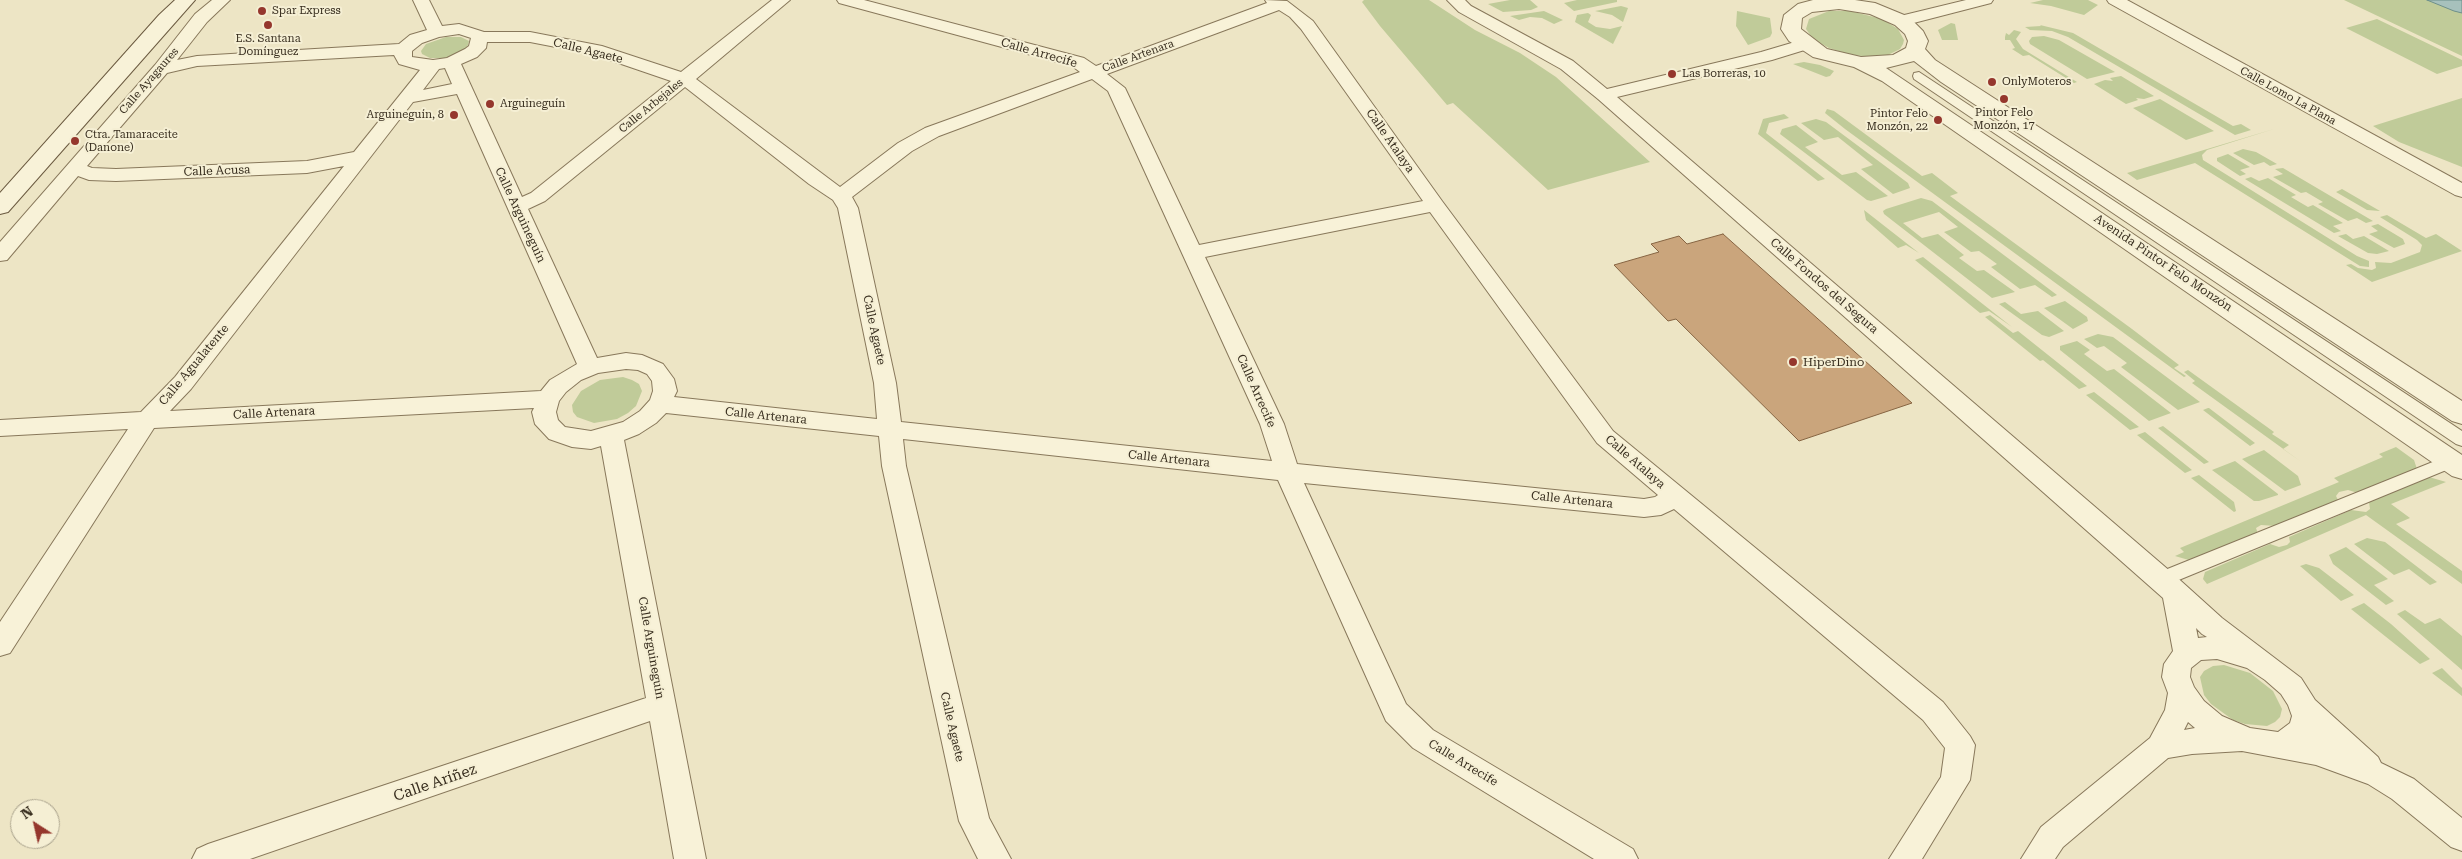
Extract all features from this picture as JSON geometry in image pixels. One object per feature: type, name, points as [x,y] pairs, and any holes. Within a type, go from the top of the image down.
[{"type":"street","points":[[0,206],[166,19],[186,0]]},
{"type":"street","name":"Calle Ayagaures","points":[[0,255],[74,167],[161,69],[201,18],[222,0]]},
{"type":"street","points":[[421,0],[436,32]]},
{"type":"street","name":"Calle Arbejales","points":[[516,207],[538,197],[782,0]]},
{"type":"street","name":"Calle Arrecife","points":[[845,0],[1078,62],[1116,88],[1272,424],[1286,472],[1396,712],[1423,739],[1622,859]]},
{"type":"street","name":"Calle Fondos del Segura","points":[[1455,0],[1465,9],[1567,65],[1604,95],[2169,586],[2212,626],[2257,660]]},
{"type":"street","points":[[1902,21],[1985,0]]},
{"type":"street","name":"Calle Lomo La Plana","points":[[2115,0],[2462,191]]},
{"type":"street","name":"Calle Artenara","points":[[841,196],[905,147],[932,132],[1277,2]]},
{"type":"street","name":"Calle Atalaya","points":[[1277,2],[1307,25],[1435,205],[1605,437],[1933,711],[1960,745],[1956,780],[1905,859]]},
{"type":"street","points":[[1854,3],[1875,9],[1902,21],[1913,31],[1918,41],[1915,50],[1907,57],[1895,61],[1861,63],[1827,55],[1805,44],[1791,29],[1790,7],[1805,8],[1820,4],[1854,3]]},
{"type":"street","name":"Calle Agaete","points":[[404,49],[416,39],[436,32],[459,29],[475,33],[480,37],[530,36],[596,50],[684,79],[705,92],[816,180],[841,196],[848,208],[883,373],[894,466],[974,821],[996,859]]},
{"type":"street","points":[[161,69],[197,61],[404,49],[403,55],[405,60],[411,63],[442,64],[466,56],[478,48],[480,37]]},
{"type":"street","points":[[1604,95],[1766,56],[1805,44]]},
{"type":"street","points":[[1915,50],[1928,64],[1948,78],[2462,414]]},
{"type":"street","name":"Avenida Pintor Felo Monzón","points":[[1861,63],[1895,81],[2458,456]]},
{"type":"street","name":"Calle Arguineguín","points":[[442,64],[462,88],[590,367]]},
{"type":"street","name":"Calle Agualatente","points":[[0,645],[147,420],[182,383],[406,98],[442,64]]},
{"type":"street","name":"Avenida Pintor Felo Monzón","points":[[1920,76],[2458,456]]},
{"type":"street","points":[[406,98],[462,88]]},
{"type":"street","name":"Calle Acusa","points":[[74,167],[89,174],[116,175],[307,167],[360,157]]},
{"type":"street","points":[[1192,253],[1435,205]]},
{"type":"street","points":[[626,361],[642,363],[656,370],[663,379],[665,391],[660,404],[648,417],[631,428],[611,436],[590,440],[572,438],[557,433],[547,424],[544,412],[548,399],[558,386],[573,375],[590,367],[609,362],[626,361]]},
{"type":"street","name":"Calle Artenara","points":[[0,428],[548,399]]},
{"type":"street","name":"Calle Artenara","points":[[660,404],[1286,472],[1644,508],[1661,506],[1674,495]]},
{"type":"street","name":"Calle Arguineguín","points":[[611,436],[690,859]]},
{"type":"street","points":[[2187,654],[2169,586],[2458,456]]},
{"type":"street","points":[[2278,744],[2294,739],[2304,729],[2306,716],[2291,686],[2275,672],[2257,660],[2237,652],[2218,648],[2200,649],[2187,654],[2178,664],[2176,678],[2182,693],[2194,710],[2212,725],[2257,744],[2278,744],[2316,752],[2379,775],[2403,789],[2462,837]]},
{"type":"street","points":[[2036,859],[2052,837],[2160,747],[2179,712],[2182,693]]},
{"type":"street","name":"Calle Aríñez","points":[[208,859],[661,705]]},
{"type":"street","points":[[2303,707],[2379,775]]},
{"type":"street","points":[[2160,747],[2192,741],[2245,740]]},
{"type":"green space","points":[[1364,0],[1429,0],[1475,30],[1520,53],[1556,77],[1650,162],[1548,190],[1453,103],[1447,105],[1380,26],[1362,2]]},
{"type":"green space","points":[[1510,0],[1530,0],[1538,7],[1531,10],[1503,12],[1488,4]]},
{"type":"green space","points":[[1577,0],[1617,0],[1617,2],[1574,11],[1564,3]]},
{"type":"green space","points":[[2043,0],[2088,0],[2098,5],[2084,15],[2051,6],[2030,3]]},
{"type":"green space","points":[[2344,0],[2462,0],[2462,56]]},
{"type":"green space","points":[[1621,6],[1628,8],[1623,22],[1612,15],[1595,11]]},
{"type":"green space","points":[[1544,11],[1563,20],[1554,24],[1542,18],[1530,17],[1519,20],[1510,16]]},
{"type":"green space","points":[[1737,11],[1770,18],[1772,33],[1770,37],[1748,45],[1736,26]]},
{"type":"green space","points":[[1829,11],[1850,11],[1882,19],[1898,29],[1904,40],[1903,44],[1900,49],[1888,55],[1869,57],[1848,54],[1829,48],[1813,39],[1806,29],[1809,19]]},
{"type":"green space","points":[[1588,13],[1591,15],[1588,22],[1596,27],[1610,29],[1622,26],[1613,44],[1575,22],[1577,15]]},
{"type":"green space","points":[[2377,19],[2462,60],[2462,66],[2437,74],[2346,28]]},
{"type":"green space","points":[[1951,23],[1955,24],[1958,40],[1942,40],[1938,30]]},
{"type":"green space","points":[[2040,25],[2073,33],[2233,126],[2241,124],[2251,130],[2235,135],[2068,37],[2052,31],[2030,30],[2025,27]]},
{"type":"green space","points":[[2014,30],[2021,32],[2016,39],[2023,49],[2077,82],[2074,83],[2029,55],[2023,56],[2012,49],[2015,48],[2010,40],[2005,40],[2005,37],[2006,33],[2009,35]]},
{"type":"green space","points":[[2044,36],[2059,40],[2115,72],[2087,79],[2030,44],[2029,41],[2032,37]]},
{"type":"green space","points":[[446,37],[461,37],[469,41],[468,45],[466,49],[446,58],[430,58],[422,54],[421,51],[426,44]]},
{"type":"green space","points":[[1804,62],[1820,65],[1834,71],[1830,76],[1826,77],[1793,64]]},
{"type":"green space","points":[[2121,76],[2154,96],[2144,99],[2136,98],[2138,100],[2126,104],[2094,84],[2105,80],[2113,81],[2110,78]]},
{"type":"green space","points":[[2462,98],[2462,167],[2399,142],[2373,126]]},
{"type":"green space","points":[[2160,99],[2214,131],[2186,140],[2133,108]]},
{"type":"green space","points":[[1827,109],[1834,111],[1922,176],[1932,173],[1958,193],[1950,196],[2132,329],[2179,365],[2174,368],[2186,376],[2184,377],[1845,129],[1825,113]]},
{"type":"green space","points":[[1784,114],[1789,118],[1769,123],[1766,133],[1825,179],[1818,181],[1758,134],[1763,119]]},
{"type":"green space","points":[[1816,119],[1826,122],[1908,183],[1910,188],[1893,194],[1861,169],[1873,165],[1838,137],[1824,140],[1801,123]]},
{"type":"green space","points":[[1796,125],[1818,142],[1805,147],[1842,175],[1856,172],[1888,196],[1871,201],[1867,200],[1780,134],[1782,129]]},
{"type":"green space","points":[[2274,129],[2207,150],[2202,155],[2203,160],[2357,256],[2369,261],[2369,267],[2360,266],[2195,163],[2137,180],[2127,173]]},
{"type":"green space","points":[[2243,149],[2256,152],[2277,164],[2270,166],[2264,162],[2254,165],[2233,153]]},
{"type":"green space","points":[[2228,154],[2250,167],[2240,170],[2246,174],[2240,176],[2217,161],[2217,158]]},
{"type":"green space","points":[[2283,168],[2373,221],[2366,223],[2357,218],[2348,221],[2318,204],[2323,202],[2306,192],[2301,193],[2273,177],[2283,174],[2275,169]]},
{"type":"green space","points":[[2251,177],[2259,181],[2268,178],[2296,195],[2291,197],[2308,207],[2313,205],[2343,223],[2333,226],[2341,231],[2334,233],[2245,179]]},
{"type":"green space","points":[[2342,189],[2380,211],[2367,210],[2336,192]]},
{"type":"green space","points":[[1921,198],[1932,201],[2057,295],[2052,297],[2035,285],[2020,289],[1991,267],[1997,264],[1979,251],[1971,252],[1944,232],[1958,227],[1939,212],[1903,223],[1922,238],[1938,234],[1964,255],[1959,258],[1977,271],[1984,270],[2015,292],[1992,298],[1884,214],[1883,211],[1886,209]]},
{"type":"green space","points":[[1864,210],[1919,253],[1906,245],[1898,248],[1866,220]]},
{"type":"green space","points":[[2387,215],[2426,238],[2436,234],[2462,251],[2372,282],[2346,265],[2351,264],[2358,268],[2372,270],[2376,268],[2375,262],[2391,263],[2420,252],[2422,245],[2380,217]]},
{"type":"green space","points":[[2378,224],[2403,239],[2405,244],[2394,248],[2369,234],[2378,231],[2371,226]]},
{"type":"green space","points":[[2346,234],[2353,239],[2364,236],[2389,251],[2377,254],[2368,253],[2338,236]]},
{"type":"green space","points":[[1923,257],[2012,327],[1989,311],[1980,313],[1915,260]]},
{"type":"green space","points":[[2065,301],[2087,317],[2088,321],[2073,329],[2044,308]]},
{"type":"green space","points":[[2005,302],[2021,314],[2038,311],[2064,331],[2049,337],[2042,335],[1999,304]]},
{"type":"green space","points":[[1990,315],[2013,333],[2018,331],[2087,386],[2079,389],[2043,360],[2040,361],[1985,317]]},
{"type":"green space","points":[[2098,334],[2113,337],[2200,402],[2178,410],[2121,367],[2127,363],[2104,346],[2097,348],[2084,339]]},
{"type":"green space","points":[[2077,341],[2090,350],[2084,354],[2107,371],[2114,369],[2171,413],[2149,421],[2060,350],[2060,346]]},
{"type":"green space","points":[[2188,370],[2289,445],[2283,449],[2192,383],[2195,381],[2184,372]]},
{"type":"green space","points":[[623,377],[639,384],[642,391],[636,406],[628,413],[617,419],[594,423],[577,417],[573,412],[572,405],[581,391],[600,380]]},
{"type":"green space","points":[[2094,392],[2139,427],[2130,430],[2086,395]]},
{"type":"green space","points":[[2209,408],[2255,443],[2250,446],[2203,410]]},
{"type":"green space","points":[[2163,426],[2209,462],[2204,464],[2158,428]]},
{"type":"green space","points":[[2145,432],[2192,470],[2185,473],[2137,435]]},
{"type":"green space","points":[[2396,447],[2414,460],[2417,469],[2358,493],[2348,490],[2339,492],[2336,496],[2338,500],[2276,526],[2261,525],[2256,528],[2258,534],[2192,561],[2175,556],[2184,552],[2180,548],[2339,482],[2334,478],[2383,457],[2379,454]]},
{"type":"green space","points":[[2264,450],[2298,476],[2301,485],[2285,491],[2242,459]]},
{"type":"green space","points":[[2235,461],[2278,495],[2254,501],[2212,470]]},
{"type":"green space","points":[[2199,475],[2234,502],[2236,511],[2234,512],[2191,478]]},
{"type":"green space","points":[[2429,477],[2446,482],[2391,504],[2410,518],[2396,524],[2462,571],[2462,584],[2366,515],[2207,584],[2203,579],[2205,572],[2270,544],[2279,547],[2287,545],[2290,542],[2289,537],[2351,510],[2366,512],[2370,509],[2369,502]]},
{"type":"green space","points":[[2367,538],[2385,542],[2437,582],[2430,585],[2409,569],[2394,575],[2354,544]]},
{"type":"green space","points":[[2346,547],[2388,579],[2374,585],[2394,601],[2386,605],[2333,564],[2329,555]]},
{"type":"green space","points":[[2306,564],[2319,568],[2354,595],[2341,601],[2300,566]]},
{"type":"green space","points":[[2364,603],[2430,659],[2420,664],[2351,609]]},
{"type":"green space","points":[[2405,610],[2425,624],[2440,618],[2462,636],[2462,670],[2397,614]]},
{"type":"green space","points":[[2224,665],[2250,673],[2273,691],[2282,709],[2280,717],[2275,722],[2267,726],[2245,724],[2233,720],[2211,704],[2204,695],[2200,677],[2204,671],[2213,666]]},
{"type":"green space","points":[[2442,668],[2462,688],[2462,696],[2432,673]]},
{"type":"water","points":[[2427,0],[2462,0],[2462,13],[2454,11]]},
{"type":"building","name":"HiperDino","points":[[1723,234],[1912,403],[1799,441],[1676,319],[1668,321],[1614,265],[1659,252],[1651,244],[1679,236],[1687,244]]},
{"type":"place","name":"Spar Express","points":[[262,11]]},
{"type":"place","name":"E.S. Santana Domínguez","points":[[268,25]]},
{"type":"place","name":"Las Borreras, 10","points":[[1672,74]]},
{"type":"place","name":"OnlyMoteros","points":[[1992,82]]},
{"type":"place","name":"Pintor Felo Monzón, 17","points":[[2004,99]]},
{"type":"place","name":"Arguineguín","points":[[490,104]]},
{"type":"place","name":"Arguineguín, 8","points":[[454,115]]},
{"type":"place","name":"Pintor Felo Monzón, 22","points":[[1938,120]]},
{"type":"place","name":"Ctra. Tamaraceite (Danone)","points":[[75,141]]},
{"type":"place","name":"HiperDino","points":[[1793,362]]}]
